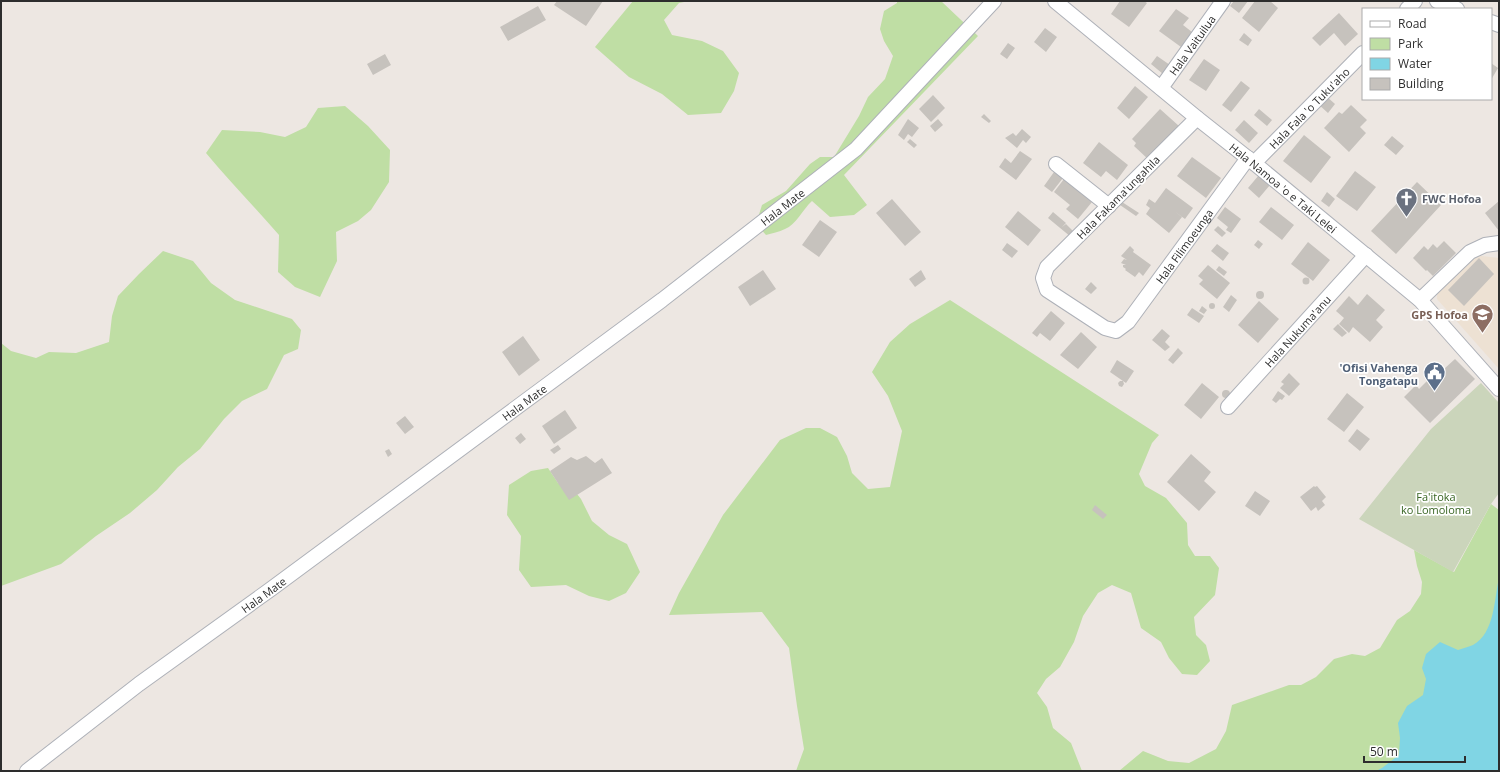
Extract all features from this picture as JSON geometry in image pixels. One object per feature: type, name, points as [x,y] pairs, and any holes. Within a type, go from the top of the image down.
[{"type":"street","name":"Hala Mate","points":[[27,771],[138,684],[271,589],[662,300],[856,149],[994,1]]},
{"type":"street","name":"Hala Namoa 'o e Taki Lelei","points":[[1055,1],[1197,118],[1251,160],[1420,300],[1499,389]]},
{"type":"street","name":"Hala Vaituilua","points":[[1161,88],[1223,1]]},
{"type":"street","points":[[1437,1],[1454,8]]},
{"type":"street","name":"Hala Fala 'o Tuku'aho","points":[[1251,160],[1362,54]]},
{"type":"street","name":"Hala Fakama'ungahila","points":[[1043,278],[1047,266],[1197,118]]},
{"type":"street","name":"Hala Filimoeunga","points":[[1043,278],[1047,290],[1104,328],[1116,331],[1128,322],[1251,160]]},
{"type":"street","points":[[1056,164],[1109,206]]},
{"type":"street","points":[[1420,300],[1470,252],[1485,245],[1499,243]]},
{"type":"street","name":"Hala Nukuma'anu","points":[[1228,407],[1366,255]]},
{"type":"shaded area","name":"GPS Hofoa","points":[[1473,255],[1499,258],[1499,369],[1437,299],[1437,292]]},
{"type":"green space","points":[[633,1],[689,1],[679,3],[664,20],[672,35],[702,41],[723,51],[739,73],[734,91],[721,113],[688,115],[662,94],[629,77],[595,47]]},
{"type":"green space","points":[[897,1],[941,1],[978,36],[844,175],[867,205],[854,215],[830,217],[812,201],[789,227],[766,235],[756,224],[762,205],[786,191],[810,164],[820,157],[834,157],[859,116],[868,97],[885,79],[893,56],[884,41],[880,29],[884,11],[897,3]]},
{"type":"green space","points":[[345,106],[368,126],[390,150],[389,182],[371,210],[358,221],[336,232],[337,261],[320,297],[295,287],[278,272],[279,235],[206,153],[222,130],[260,132],[285,137],[306,127],[318,108]]},
{"type":"green space","points":[[163,251],[193,261],[211,283],[235,300],[292,319],[301,330],[298,349],[284,355],[267,389],[242,401],[224,419],[200,449],[178,467],[157,490],[130,513],[96,536],[61,564],[1,586],[1,343],[11,351],[36,358],[49,352],[76,353],[109,342],[112,316],[118,296]]},
{"type":"green space","points":[[950,300],[1159,435],[1152,443],[1139,474],[1145,486],[1166,498],[1187,523],[1188,545],[1195,556],[1210,556],[1219,568],[1215,595],[1194,617],[1196,635],[1206,645],[1210,661],[1197,675],[1182,674],[1169,658],[1161,642],[1141,628],[1131,593],[1112,585],[1098,593],[1083,616],[1074,642],[1060,667],[1046,679],[1037,693],[1047,707],[1053,728],[1071,743],[1082,771],[796,771],[804,749],[789,648],[762,612],[669,615],[679,593],[723,515],[780,440],[806,428],[820,428],[837,437],[847,456],[852,473],[868,489],[890,487],[902,431],[888,396],[872,372],[890,342],[910,324]]},
{"type":"green space","name":"Fa'itoka ko Lomoloma","points":[[1481,383],[1499,403],[1499,493],[1491,504],[1453,572],[1359,519],[1431,429]]},
{"type":"green space","points":[[548,468],[558,483],[573,489],[581,499],[592,521],[609,535],[627,544],[640,572],[626,593],[609,601],[589,596],[566,585],[531,587],[519,570],[521,536],[507,515],[509,485],[531,471]]},
{"type":"green space","points":[[1491,504],[1499,510],[1499,771],[1119,771],[1143,751],[1168,761],[1189,763],[1216,749],[1226,731],[1232,705],[1289,685],[1301,685],[1316,677],[1334,659],[1352,654],[1365,656],[1380,648],[1397,620],[1410,611],[1421,594],[1422,582],[1414,550],[1454,572]]},
{"type":"water","points":[[1499,578],[1499,771],[1376,771],[1399,755],[1400,738],[1398,723],[1407,706],[1423,695],[1426,679],[1422,668],[1426,654],[1440,642],[1458,650],[1473,645],[1480,640],[1490,624]]},
{"type":"building","points":[[557,1],[603,1],[586,26],[554,5]]},
{"type":"building","points":[[1120,1],[1144,1],[1147,3],[1129,27],[1111,14]]},
{"type":"building","points":[[1234,1],[1248,1],[1239,13],[1230,6]]},
{"type":"building","points":[[1255,1],[1270,1],[1278,8],[1259,32],[1242,18]]},
{"type":"building","points":[[538,6],[546,20],[508,41],[500,27]]},
{"type":"building","points":[[1176,9],[1189,18],[1183,25],[1192,32],[1181,47],[1159,31]]},
{"type":"building","points":[[1339,13],[1358,34],[1345,46],[1334,33],[1320,46],[1312,38]]},
{"type":"building","points":[[1045,28],[1057,37],[1046,52],[1034,42]]},
{"type":"building","points":[[1244,33],[1252,40],[1248,46],[1239,40]]},
{"type":"building","points":[[1008,43],[1015,48],[1007,59],[1000,54]]},
{"type":"building","points":[[385,54],[391,65],[373,75],[367,64]]},
{"type":"building","points":[[1157,56],[1170,65],[1163,74],[1151,64]]},
{"type":"building","points":[[1204,59],[1220,70],[1206,91],[1189,80]]},
{"type":"building","points":[[1492,64],[1498,68],[1492,78]]},
{"type":"building","points":[[1241,81],[1250,88],[1231,112],[1222,105]]},
{"type":"building","points":[[1135,86],[1148,97],[1129,119],[1117,108]]},
{"type":"building","points":[[933,95],[945,108],[931,122],[919,109]]},
{"type":"building","points":[[1326,96],[1335,104],[1328,113],[1318,104]]},
{"type":"building","points":[[1351,105],[1367,120],[1360,127],[1366,133],[1349,152],[1324,128],[1339,112],[1342,114]]},
{"type":"building","points":[[1160,109],[1179,126],[1149,160],[1134,146],[1136,143],[1132,139]]},
{"type":"building","points":[[1259,109],[1272,120],[1267,126],[1254,115]]},
{"type":"building","points":[[984,114],[991,121],[989,123],[981,117]]},
{"type":"building","points":[[908,119],[919,128],[912,137],[908,134],[904,140],[898,135]]},
{"type":"building","points":[[938,119],[943,125],[935,132],[930,126]]},
{"type":"building","points":[[1244,120],[1258,133],[1249,143],[1235,130]]},
{"type":"building","points":[[1022,129],[1031,137],[1026,143],[1023,140],[1017,148],[1005,138],[1013,133],[1016,136]]},
{"type":"building","points":[[1304,135],[1331,157],[1311,183],[1283,161]]},
{"type":"building","points":[[1392,136],[1404,146],[1396,155],[1384,145]]},
{"type":"building","points":[[910,139],[917,145],[914,148],[907,142]]},
{"type":"building","points":[[1099,142],[1128,165],[1117,180],[1106,171],[1101,177],[1083,163]]},
{"type":"building","points":[[1020,151],[1032,159],[1016,180],[999,167],[1005,158],[1011,163]]},
{"type":"building","points":[[1192,157],[1221,178],[1206,198],[1177,176]]},
{"type":"building","points":[[1355,171],[1376,187],[1357,211],[1336,196]]},
{"type":"building","points":[[1054,172],[1063,178],[1052,192],[1044,186]]},
{"type":"building","points":[[1259,175],[1270,185],[1259,198],[1248,188]]},
{"type":"building","points":[[1064,179],[1092,202],[1078,219],[1066,209],[1070,205],[1054,192]]},
{"type":"building","name":"FWC Hofoa","points":[[1417,182],[1441,205],[1396,254],[1371,231]]},
{"type":"building","points":[[1166,188],[1193,208],[1185,219],[1174,211],[1182,217],[1169,233],[1146,214],[1150,208],[1146,205],[1149,199],[1155,203]]},
{"type":"building","points":[[1327,192],[1335,199],[1329,207],[1321,201]]},
{"type":"building","points":[[892,199],[921,232],[905,246],[876,213]]},
{"type":"building","points":[[1499,201],[1499,231],[1485,213]]},
{"type":"building","points":[[1122,202],[1139,213],[1136,216],[1120,205]]},
{"type":"building","points":[[1225,207],[1241,219],[1231,233],[1226,230],[1228,227],[1217,218]]},
{"type":"building","points":[[1271,207],[1294,225],[1282,240],[1259,222]]},
{"type":"building","points":[[1018,211],[1041,230],[1028,246],[1005,227]]},
{"type":"building","points":[[1053,212],[1066,223],[1062,227],[1066,224],[1075,233],[1071,237],[1048,218]]},
{"type":"building","points":[[820,220],[837,232],[819,257],[802,245]]},
{"type":"building","points":[[1218,226],[1226,233],[1222,237],[1214,230]]},
{"type":"building","points":[[1258,240],[1263,244],[1259,249],[1254,245]]},
{"type":"building","points":[[1444,241],[1456,253],[1433,276],[1413,258],[1424,246],[1428,250],[1433,244],[1437,248]]},
{"type":"building","points":[[1308,242],[1330,260],[1313,281],[1291,264]]},
{"type":"building","points":[[1007,243],[1018,251],[1012,258],[1002,250]]},
{"type":"building","points":[[1217,244],[1229,253],[1223,261],[1211,251]]},
{"type":"building","points":[[1130,246],[1134,250],[1133,252],[1151,265],[1143,276],[1139,272],[1135,277],[1125,270],[1126,269],[1123,265],[1126,265],[1121,263],[1124,259],[1127,260],[1121,256]]},
{"type":"building","points":[[1479,258],[1494,274],[1464,306],[1448,290]]},
{"type":"building","points":[[1208,265],[1230,283],[1217,299],[1199,284],[1203,280],[1198,276]]},
{"type":"building","points":[[1219,266],[1227,272],[1224,276],[1216,270]]},
{"type":"building","points":[[763,270],[776,289],[750,306],[738,287]]},
{"type":"building","points":[[921,270],[926,279],[915,287],[909,279]]},
{"type":"building","points":[[1306,278],[1309,281],[1306,284],[1303,281]]},
{"type":"building","points":[[1091,282],[1097,288],[1091,294],[1085,289]]},
{"type":"building","points":[[1260,291],[1263,292],[1263,298],[1260,299],[1257,298],[1256,295],[1257,292]]},
{"type":"building","points":[[1367,294],[1385,310],[1376,320],[1383,327],[1370,342],[1353,327],[1349,333],[1339,324],[1344,318],[1336,311],[1349,296],[1358,305]]},
{"type":"building","points":[[1231,295],[1237,300],[1229,312],[1223,307]]},
{"type":"building","points":[[1259,301],[1279,319],[1258,343],[1238,325]]},
{"type":"building","points":[[1212,303],[1215,306],[1212,309],[1209,306]]},
{"type":"building","points":[[1202,306],[1207,310],[1204,314],[1199,311]]},
{"type":"building","points":[[1192,308],[1204,316],[1199,323],[1187,315]]},
{"type":"building","points":[[1051,311],[1065,323],[1050,341],[1040,333],[1037,337],[1032,333]]},
{"type":"building","points":[[1338,324],[1347,333],[1342,337],[1333,329]]},
{"type":"building","points":[[1162,329],[1170,336],[1165,342],[1170,347],[1165,351],[1152,340]]},
{"type":"building","points":[[1081,332],[1097,347],[1078,369],[1060,355]]},
{"type":"building","points":[[523,336],[540,360],[519,376],[502,352]]},
{"type":"building","points":[[1178,348],[1183,353],[1173,364],[1168,360]]},
{"type":"building","name":"'Ofisi Vahenga Tongatapu","points":[[1455,359],[1475,379],[1430,423],[1404,397],[1416,385],[1419,389],[1442,366],[1444,369]]},
{"type":"building","points":[[1117,360],[1134,371],[1126,383],[1110,372]]},
{"type":"building","points":[[1289,373],[1300,384],[1289,396],[1280,388],[1284,384],[1281,382]]},
{"type":"building","points":[[1123,381],[1124,384],[1122,387],[1119,386],[1118,383]]},
{"type":"building","points":[[1202,383],[1219,397],[1201,419],[1184,405]]},
{"type":"building","points":[[1224,390],[1228,390],[1230,394],[1228,398],[1224,398],[1222,396],[1222,392]]},
{"type":"building","points":[[1278,391],[1285,396],[1282,400],[1280,399],[1276,403],[1272,400]]},
{"type":"building","points":[[1347,393],[1364,407],[1344,432],[1327,419]]},
{"type":"building","points":[[565,410],[577,428],[554,444],[542,426]]},
{"type":"building","points":[[405,416],[414,427],[405,434],[396,423]]},
{"type":"building","points":[[1357,429],[1370,439],[1360,451],[1348,441]]},
{"type":"building","points":[[521,433],[526,439],[520,444],[515,438]]},
{"type":"building","points":[[558,445],[561,449],[554,454],[550,450]]},
{"type":"building","points":[[389,449],[392,454],[388,457],[385,451]]},
{"type":"building","points":[[1191,454],[1211,472],[1204,481],[1216,492],[1199,511],[1167,482]]},
{"type":"building","points":[[586,456],[595,463],[602,458],[612,473],[569,500],[550,471],[571,457],[577,460]]},
{"type":"building","points":[[1314,486],[1317,486],[1326,497],[1322,501],[1325,505],[1318,511],[1316,507],[1311,511],[1300,497]]},
{"type":"building","points":[[1255,491],[1270,501],[1260,516],[1245,506]]},
{"type":"building","points":[[1095,505],[1107,515],[1103,519],[1092,510]]},
{"type":"place","name":"FWC Hofoa","points":[[1406,218]]},
{"type":"place","name":"GPS Hofoa","points":[[1483,334]]},
{"type":"place","name":"'Ofisi Vahenga Tongatapu","points":[[1434,392]]}]
